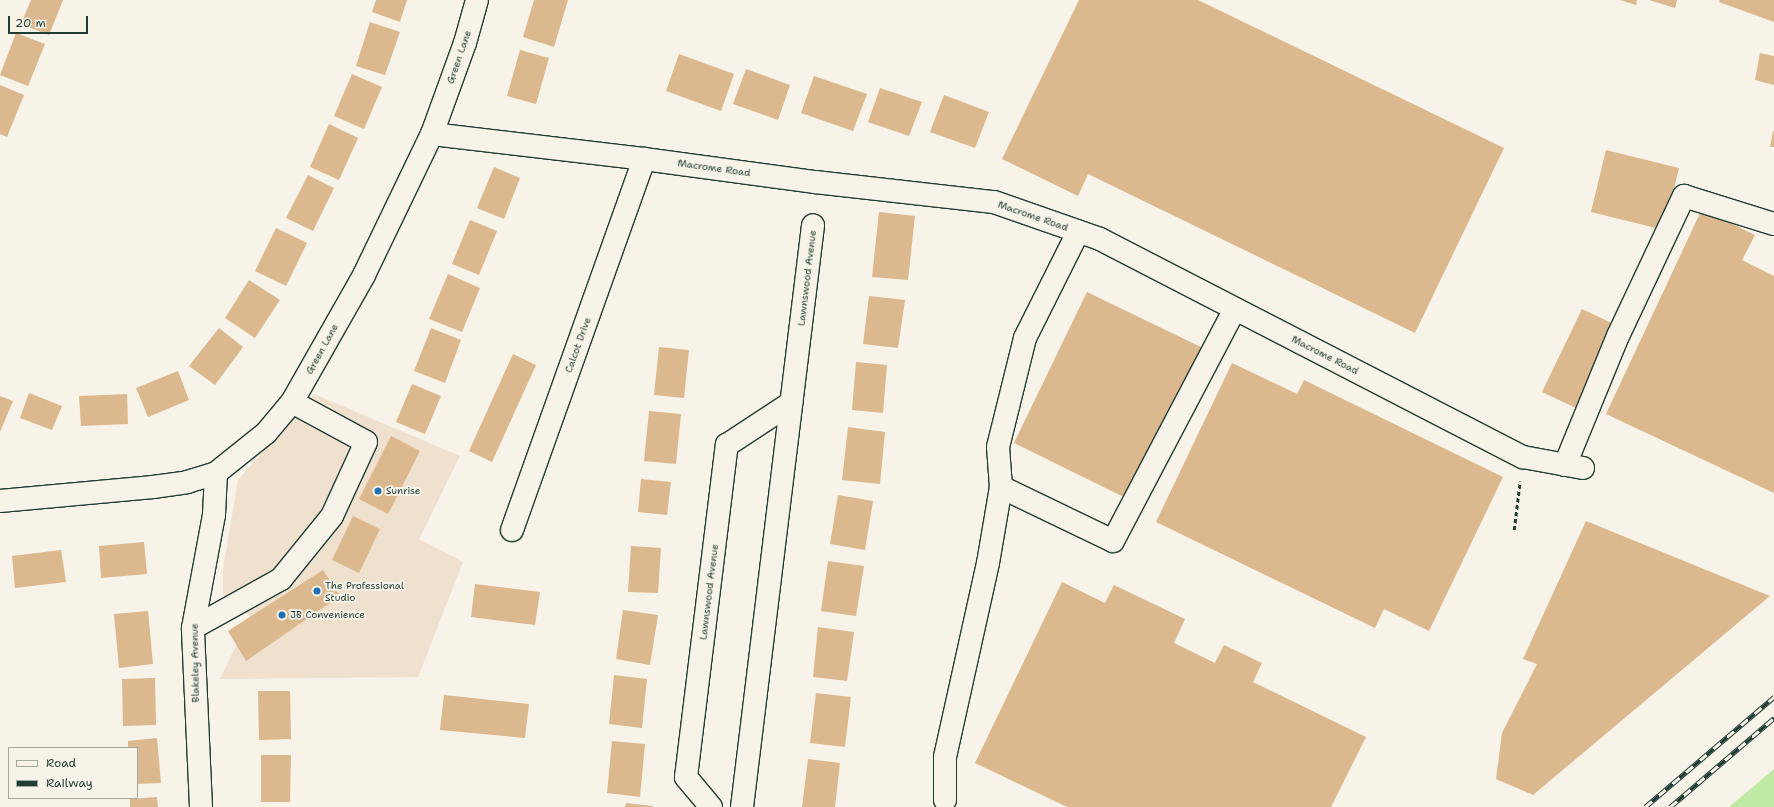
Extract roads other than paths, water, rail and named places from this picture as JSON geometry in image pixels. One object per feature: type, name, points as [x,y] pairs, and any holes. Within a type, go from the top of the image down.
[{"type":"street","name":"Green Lane","points":[[0,501],[153,487],[187,482],[216,473],[266,433],[292,402],[364,275],[432,134],[464,43],[477,0]]},
{"type":"street","name":"Macrome Road","points":[[432,134],[644,159],[815,182],[994,202],[1100,239],[1523,457],[1574,467],[1618,336],[1684,196],[1774,224]]},
{"type":"street","name":"Calcot Drive","points":[[512,530],[644,159]]},
{"type":"street","name":"Lawnswood Avenue","points":[[742,807],[813,225]]},
{"type":"street","points":[[945,800],[944,757],[966,653],[988,563],[1001,487],[998,447],[1025,338],[1078,232]]},
{"type":"street","points":[[1001,487],[1113,541],[1235,309]]},
{"type":"street","points":[[193,628],[281,579],[332,516],[366,442],[292,402]]},
{"type":"street","name":"Lawnswood Avenue","points":[[711,807],[686,777],[727,445],[791,403]]},
{"type":"street","name":"Blakeley Avenue","points":[[201,807],[193,628],[214,515],[216,473]]},
{"type":"railway","points":[[1645,807],[1774,697]]},
{"type":"railway","points":[[1670,807],[1774,718]]},
{"type":"place","name":"Sunrise","points":[[378,491]]},
{"type":"place","name":"The Professional Studio","points":[[317,591]]},
{"type":"place","name":"JB Convenience","points":[[282,615]]}]
